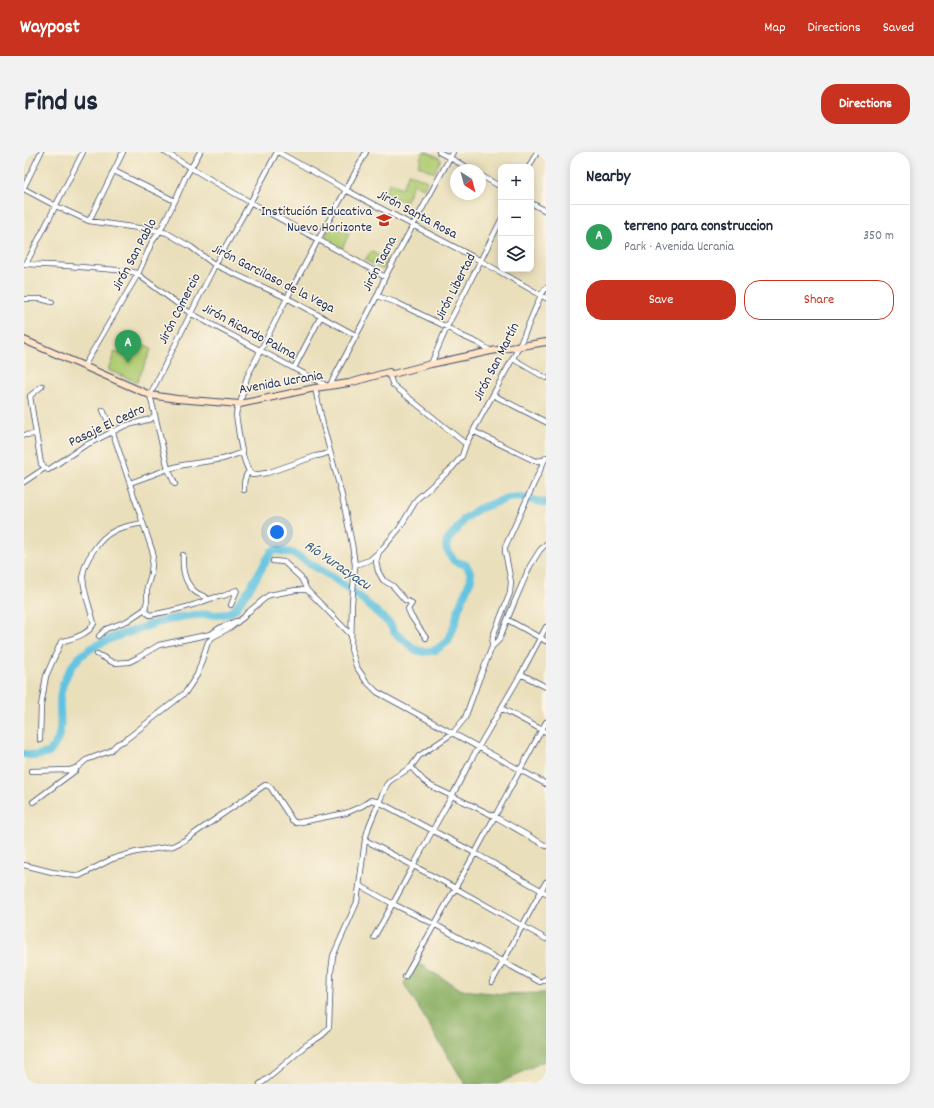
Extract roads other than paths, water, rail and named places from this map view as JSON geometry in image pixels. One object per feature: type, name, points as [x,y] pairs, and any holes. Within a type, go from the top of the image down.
[{"type":"main road","name":"Avenida Ucrania","points":[[24,340],[150,394],[177,399],[240,404],[315,388],[349,383],[388,372],[389,375],[491,351],[546,342]]},
{"type":"street","points":[[24,188],[41,152]]},
{"type":"street","points":[[25,264],[83,152]]},
{"type":"street","points":[[89,221],[123,152]]},
{"type":"street","points":[[165,152],[250,203],[385,277]]},
{"type":"street","name":"Jirón San Pablo","points":[[84,366],[138,274],[152,242],[160,231],[185,178],[200,152]]},
{"type":"street","name":"Jirón Santa Rosa","points":[[278,152],[346,190],[481,261],[544,297]]},
{"type":"street","name":"Jirón Comercio","points":[[150,394],[215,265],[278,152]]},
{"type":"street","points":[[330,452],[322,456],[316,456],[267,473],[252,475],[247,469],[236,409],[240,404],[247,377],[287,298],[366,152]]},
{"type":"street","points":[[439,152],[462,164]]},
{"type":"street","name":"Jirón Tacna","points":[[329,387],[355,335],[377,296],[385,277],[453,152]]},
{"type":"street","points":[[530,164],[537,152]]},
{"type":"street","points":[[114,172],[175,202]]},
{"type":"street","points":[[486,178],[498,185]]},
{"type":"street","name":"Jirón Garcilaso de la Vega","points":[[24,188],[56,206],[89,221],[167,233],[191,247],[215,265],[287,298],[355,335]]},
{"type":"street","points":[[534,205],[546,211]]},
{"type":"street","name":"Jirón Libertad","points":[[431,364],[498,226]]},
{"type":"street","name":"Jirón Ricardo Palma","points":[[25,264],[121,270],[138,274],[190,313],[329,387]]},
{"type":"street","name":"Jirón San Martín","points":[[355,565],[370,560],[379,552],[399,530],[416,499],[452,468],[462,456],[466,444],[513,359],[544,297],[546,288]]},
{"type":"street","points":[[377,296],[395,302],[448,327],[491,351]]},
{"type":"street","points":[[24,299],[41,299],[52,302]]},
{"type":"street","points":[[294,368],[321,316]]},
{"type":"street","points":[[513,359],[546,378]]},
{"type":"street","points":[[389,375],[393,385],[466,444]]},
{"type":"street","points":[[42,386],[30,396],[41,464],[47,469]]},
{"type":"street","points":[[315,388],[352,544],[355,565],[353,578],[351,649],[356,666],[366,681],[377,692],[546,784]]},
{"type":"street","points":[[150,394],[168,469],[175,484]]},
{"type":"street","points":[[493,395],[546,422]]},
{"type":"street","points":[[99,636],[106,629],[127,621],[145,609],[153,553],[113,432],[102,410]]},
{"type":"street","name":"Pasaje El Cedro","points":[[24,482],[84,446],[124,426],[151,419],[155,415]]},
{"type":"street","points":[[473,431],[535,461],[545,458]]},
{"type":"street","points":[[24,435],[36,434]]},
{"type":"street","points":[[130,483],[168,469],[183,465],[223,459],[243,452]]},
{"type":"street","points":[[260,1084],[307,1045],[327,1031],[329,1027],[333,956],[357,902],[368,826],[387,784],[411,768],[419,756],[453,733],[465,718],[492,647],[493,636],[510,593],[511,582],[505,547],[545,458]]},
{"type":"street","points":[[244,490],[244,480],[249,471]]},
{"type":"street","points":[[40,740],[41,706],[46,676],[62,642],[91,630],[94,623],[85,590],[83,577],[85,566],[91,555],[106,536],[114,531],[143,522]]},
{"type":"street","points":[[492,647],[499,640],[530,566],[540,550],[546,544]]},
{"type":"street","points":[[379,552],[376,562],[378,570],[384,580],[393,586],[405,600],[412,603],[408,609],[426,638]]},
{"type":"street","points":[[183,555],[182,562],[186,582],[192,589],[208,599]]},
{"type":"street","points":[[273,561],[284,562],[301,578],[307,590],[351,635]]},
{"type":"street","points":[[145,609],[150,615],[198,604],[216,596],[224,596],[238,590],[231,605]]},
{"type":"street","points":[[33,802],[72,773],[86,760],[110,751],[117,744],[124,741],[185,693],[197,675],[208,642],[213,637],[239,621],[269,595],[296,590],[307,590]]},
{"type":"street","points":[[96,654],[114,663],[129,662],[159,645],[211,634],[221,627],[236,620],[239,621]]},
{"type":"street","points":[[508,620],[546,641]]},
{"type":"street","points":[[374,938],[460,780],[522,674],[546,627]]},
{"type":"street","points":[[522,674],[546,687]]},
{"type":"street","points":[[502,708],[544,731]]},
{"type":"street","points":[[405,976],[520,770],[544,731],[546,722]]},
{"type":"street","points":[[31,771],[70,770],[78,767]]},
{"type":"street","points":[[411,768],[431,786],[494,816],[546,846]]},
{"type":"street","points":[[24,865],[52,872],[79,876],[112,859],[136,852],[173,846],[185,840],[265,785],[271,788],[292,820],[296,823],[346,812],[362,806],[371,800],[379,802],[544,892]]},
{"type":"street","points":[[365,840],[546,939]]},
{"type":"street","points":[[492,982],[522,927],[544,892],[546,882]]},
{"type":"street","points":[[359,885],[504,961],[540,982],[546,979]]},
{"type":"waterway","name":"Río Yuracyacu","points":[[24,754],[35,756],[49,753],[56,742],[60,728],[60,700],[65,679],[76,661],[87,651],[107,640],[158,623],[188,616],[220,615],[234,610],[249,590],[272,551],[276,550],[295,554],[335,579],[360,597],[390,624],[395,633],[416,650],[424,652],[436,650],[448,641],[459,607],[471,579],[470,572],[466,565],[454,561],[446,548],[447,541],[464,519],[478,509],[508,498],[518,497],[546,503]]},
{"type":"place","name":"Institución Educativa Nuevo Horizonte","points":[[384,220]]},
{"type":"place","name":"terreno para construccion","points":[[128,363]]}]
